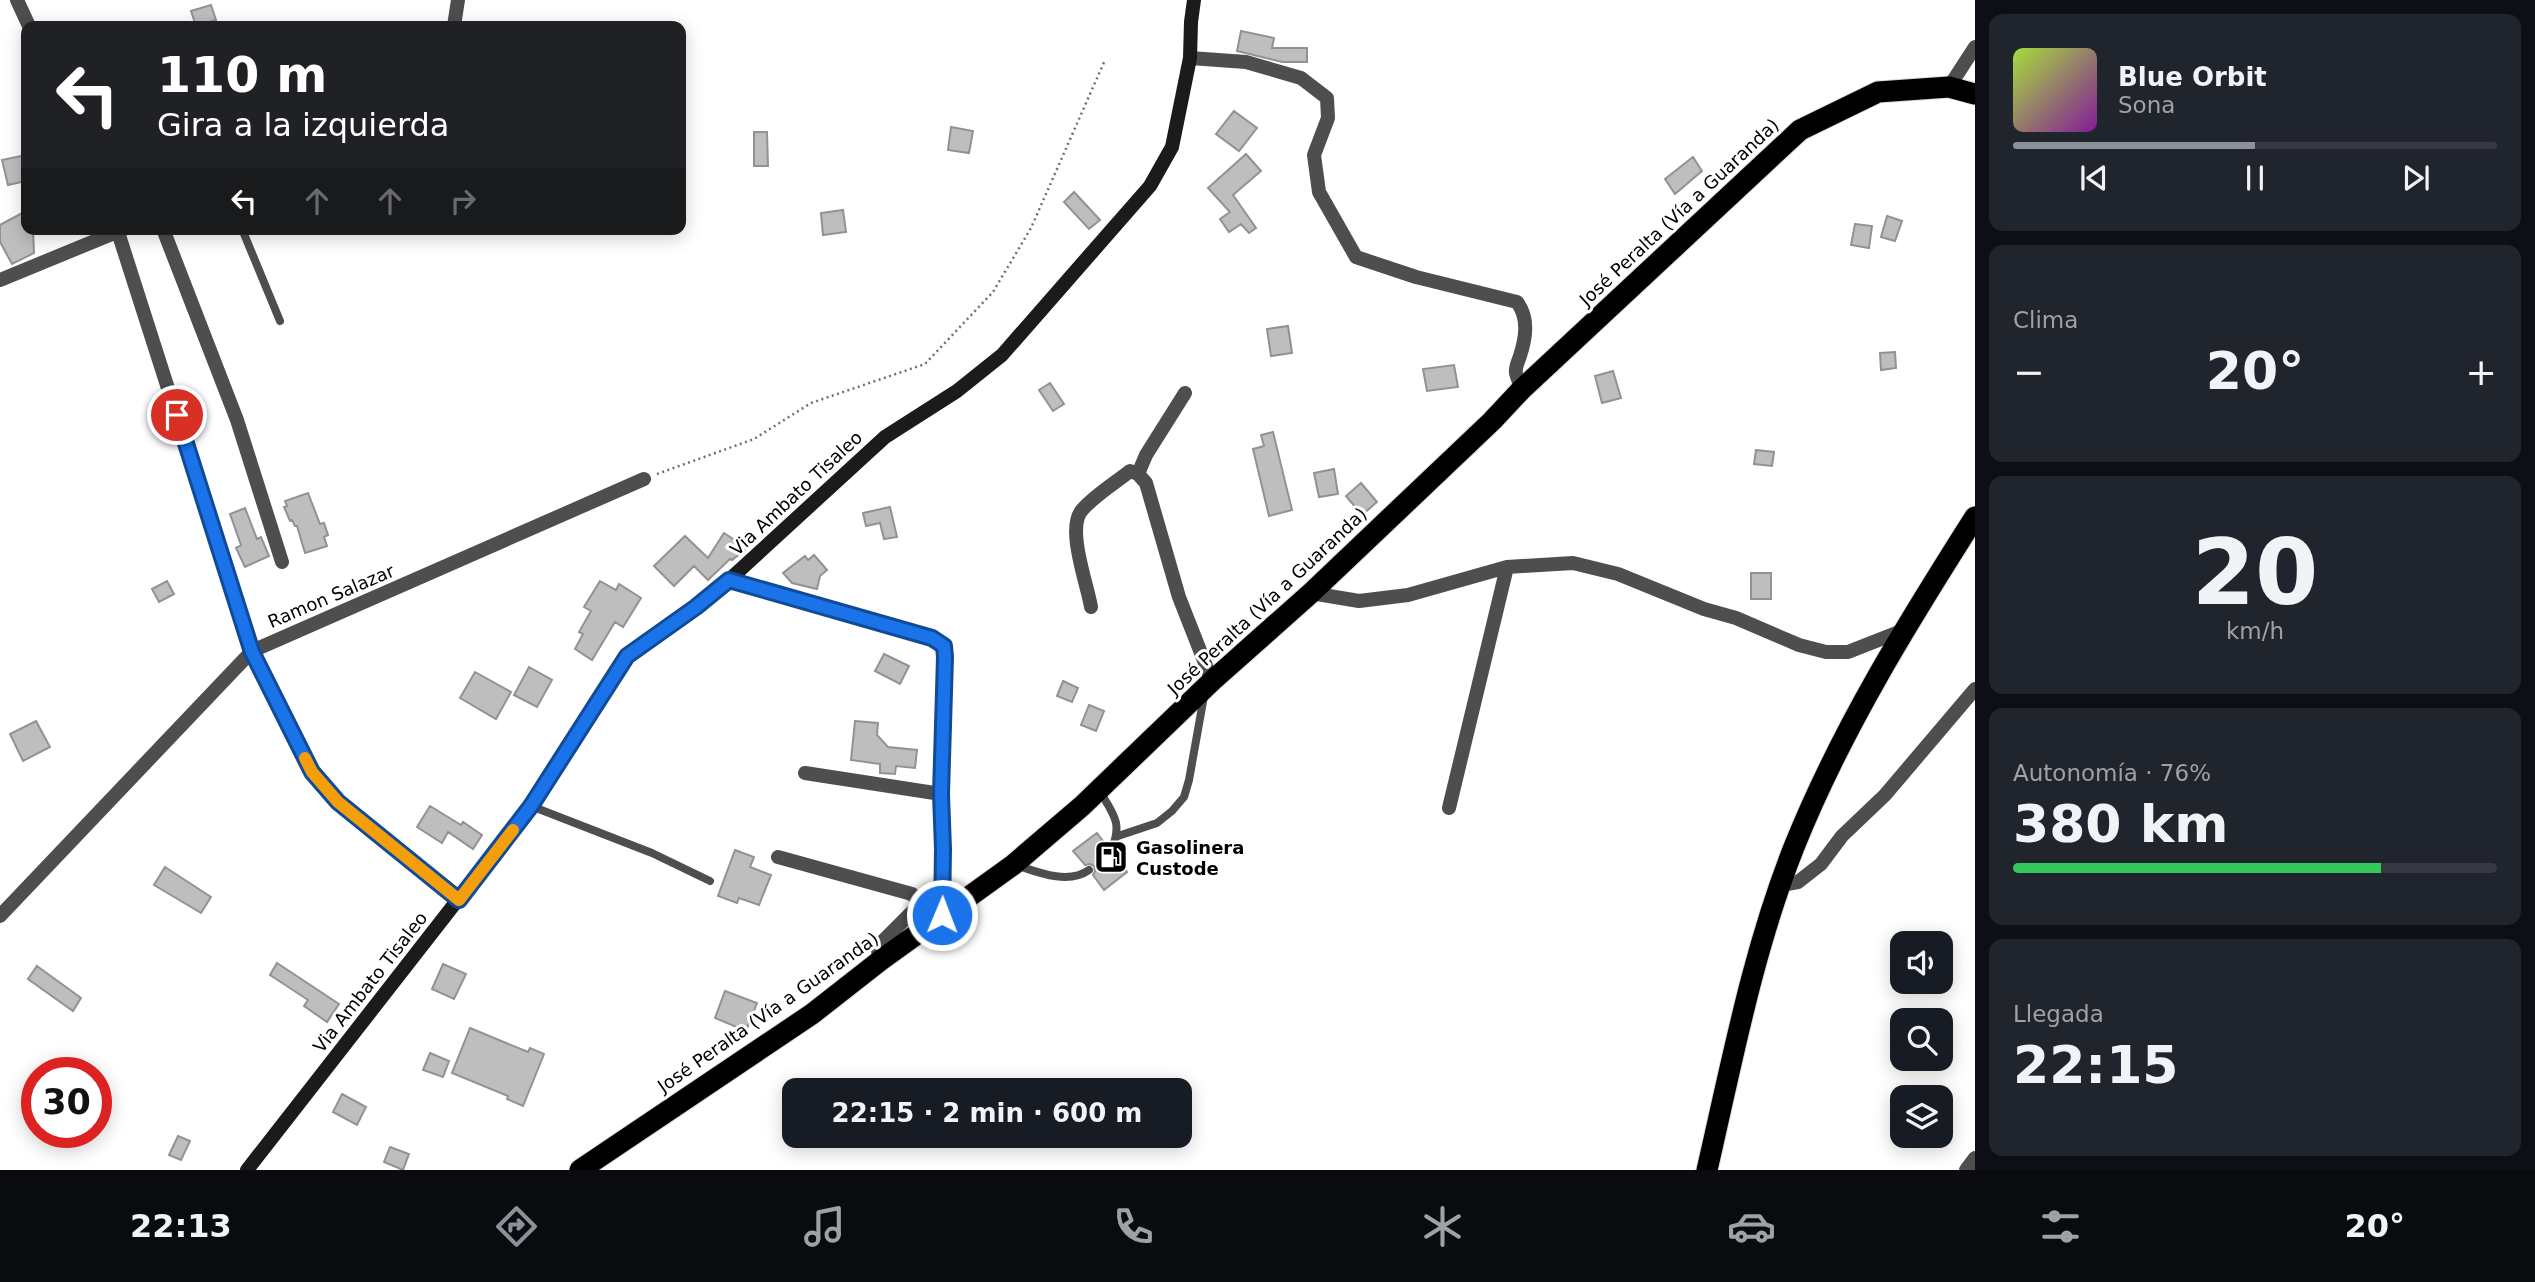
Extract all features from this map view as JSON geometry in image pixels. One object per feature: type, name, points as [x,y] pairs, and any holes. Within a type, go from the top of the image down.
[{"type":"highway","name":"José Peralta (Vía a Guaranda)","points":[[580,1170],[812,1014],[881,960],[1013,865],[1099,790],[1209,684],[1311,593],[1492,421],[1522,389],[1800,130],[1878,92],[1949,86],[1975,94]]},
{"type":"highway","points":[[1707,1170],[1756,964],[1793,849],[1832,757],[1903,630],[1975,517]]},
{"type":"main road","name":"Via Ambato Tisaleo","points":[[247,1170],[531,806],[627,656],[729,580],[885,437],[957,391],[1002,355],[1150,186],[1172,147],[1190,58],[1194,0]]},
{"type":"street","points":[[17,0],[27,21]]},
{"type":"street","points":[[455,21],[458,0]]},
{"type":"street","points":[[1949,86],[1975,47]]},
{"type":"street","points":[[1190,58],[1245,62],[1301,78],[1327,98],[1328,118],[1314,155],[1319,192],[1356,257],[1416,277],[1517,302],[1523,310],[1525,323],[1524,342],[1516,365],[1516,375],[1522,389]]},
{"type":"street","points":[[0,280],[108,235]]},
{"type":"street","points":[[122,235],[252,652],[312,772],[338,802],[459,900]]},
{"type":"street","points":[[165,235],[237,420],[282,562]]},
{"type":"street","points":[[1139,474],[1146,455],[1185,393]]},
{"type":"street","points":[[1091,607],[1075,534],[1077,521],[1082,510],[1130,471],[1139,474],[1146,483],[1179,597],[1209,684]]},
{"type":"street","name":"Ramon Salazar","points":[[0,916],[252,652],[644,478]]},
{"type":"street","points":[[1311,593],[1359,601],[1408,595],[1507,567],[1573,563],[1618,574],[1704,609],[1736,618],[1799,645],[1826,652],[1848,652],[1903,630]]},
{"type":"street","points":[[1449,808],[1507,567]]},
{"type":"street","points":[[729,580],[932,638],[944,646],[942,915]]},
{"type":"street","points":[[1781,885],[1798,882],[1821,864],[1842,836],[1885,795],[1975,689]]},
{"type":"street","points":[[805,774],[941,794]]},
{"type":"street","points":[[778,857],[912,894],[917,900],[917,906],[881,943],[878,951],[881,960]]},
{"type":"street","points":[[1966,1170],[1975,1158]]},
{"type":"lane","points":[[244,235],[279,321]]},
{"type":"lane","points":[[1118,836],[1157,822],[1172,811],[1184,797],[1209,684]]},
{"type":"lane","points":[[1099,790],[1117,819],[1118,836],[1111,851]]},
{"type":"lane","points":[[531,806],[652,853],[710,881]]},
{"type":"lane","points":[[1013,865],[1064,876],[1082,875],[1089,870]]},
{"type":"path","points":[[644,478],[754,439],[811,403],[925,364],[993,292],[1025,239],[1105,60]]},
{"type":"building","points":[[211,5],[216,20],[194,21],[191,11]]},
{"type":"building","points":[[1241,31],[1274,38],[1272,48],[1307,48],[1307,62],[1282,62],[1237,51]]},
{"type":"building","points":[[1234,111],[1257,128],[1239,151],[1216,134]]},
{"type":"building","points":[[951,127],[973,131],[969,153],[948,150]]},
{"type":"building","points":[[754,132],[767,132],[768,166],[754,166]]},
{"type":"building","points":[[1246,154],[1261,171],[1233,195],[1256,228],[1249,233],[1241,224],[1229,232],[1220,219],[1230,212],[1208,188]]},
{"type":"building","points":[[21,156],[21,182],[8,185],[2,160]]},
{"type":"building","points":[[1693,157],[1702,171],[1675,194],[1665,179]]},
{"type":"building","points":[[1074,192],[1100,220],[1089,229],[1064,202]]},
{"type":"building","points":[[843,210],[846,232],[823,235],[821,213]]},
{"type":"building","points":[[21,214],[21,235],[33,235],[34,253],[12,264],[0,242],[0,225]]},
{"type":"building","points":[[1887,216],[1902,221],[1895,241],[1881,237]]},
{"type":"building","points":[[1855,224],[1872,226],[1869,248],[1851,245]]},
{"type":"building","points":[[1288,326],[1292,353],[1271,356],[1267,329]]},
{"type":"building","points":[[1895,352],[1896,368],[1881,370],[1880,353]]},
{"type":"building","points":[[1454,365],[1458,387],[1427,391],[1423,369]]},
{"type":"building","points":[[1613,371],[1621,398],[1602,403],[1595,376]]},
{"type":"building","points":[[1050,383],[1064,404],[1053,411],[1039,390]]},
{"type":"building","points":[[1273,432],[1292,510],[1269,516],[1253,449],[1264,446],[1261,435]]},
{"type":"building","points":[[1756,450],[1774,452],[1772,466],[1754,464]]},
{"type":"building","points":[[1334,469],[1338,494],[1319,497],[1314,473]]},
{"type":"building","points":[[1361,483],[1377,502],[1362,515],[1346,496]]},
{"type":"building","points":[[308,493],[320,524],[324,523],[328,535],[324,537],[327,546],[305,553],[297,526],[290,521],[284,507],[287,506],[285,501]]},
{"type":"building","points":[[890,507],[897,537],[884,539],[880,523],[866,526],[863,513]]},
{"type":"building","points":[[245,508],[257,539],[261,537],[269,556],[245,567],[236,548],[241,545],[230,514]]},
{"type":"building","points":[[724,533],[747,548],[730,559],[708,580],[694,566],[674,586],[654,566],[685,536],[708,558]]},
{"type":"building","points":[[814,555],[827,570],[820,576],[817,589],[792,583],[783,573],[805,556],[808,560]]},
{"type":"building","points":[[1751,573],[1771,573],[1771,599],[1751,599]]},
{"type":"building","points":[[167,581],[174,594],[159,602],[152,589]]},
{"type":"building","points":[[600,581],[616,590],[619,584],[641,598],[623,627],[615,622],[592,660],[575,649],[583,634],[579,632],[591,611],[584,607]]},
{"type":"building","points":[[884,654],[909,666],[900,684],[875,671]]},
{"type":"building","points":[[529,667],[552,680],[537,707],[514,695]]},
{"type":"building","points":[[475,672],[511,692],[496,719],[460,698]]},
{"type":"building","points":[[1063,681],[1078,688],[1072,702],[1057,696]]},
{"type":"building","points":[[1089,705],[1104,711],[1096,731],[1081,725]]},
{"type":"building","points":[[36,721],[50,747],[23,761],[10,734]]},
{"type":"building","points":[[855,721],[878,723],[877,735],[888,747],[917,750],[915,768],[896,766],[895,774],[880,773],[880,764],[851,760]]},
{"type":"building","points":[[430,806],[482,835],[473,849],[448,832],[442,843],[417,827]]},
{"type":"building","points":[[1097,833],[1106,845],[1106,855],[1115,856],[1127,872],[1104,890],[1093,875],[1094,866],[1085,865],[1073,851]]},
{"type":"building","points":[[735,850],[754,857],[750,867],[771,875],[759,905],[739,898],[737,903],[718,896]]},
{"type":"building","points":[[165,867],[211,897],[201,913],[154,885]]},
{"type":"building","points":[[277,963],[339,1004],[327,1022],[304,1006],[308,1000],[270,975]]},
{"type":"building","points":[[443,964],[466,974],[454,999],[432,989]]},
{"type":"building","points":[[37,966],[81,998],[73,1011],[28,979]]},
{"type":"building","points":[[725,991],[757,1003],[746,1031],[715,1018]]},
{"type":"building","points":[[470,1028],[528,1052],[530,1048],[544,1054],[523,1106],[507,1099],[508,1096],[452,1073]]},
{"type":"building","points":[[430,1053],[449,1061],[443,1077],[423,1070]]},
{"type":"building","points":[[342,1094],[366,1107],[357,1125],[333,1112]]},
{"type":"building","points":[[178,1136],[190,1141],[181,1160],[169,1155]]},
{"type":"building","points":[[390,1147],[409,1154],[403,1170],[384,1162]]},
{"type":"slow traffic","points":[[305,758],[312,772],[338,802],[459,900],[513,830]]},
{"type":"place","name":"Gasolinera Custode","points":[[1111,857]]},
{"type":"route","points":[[177,415],[252,652],[312,772],[338,802],[459,900],[531,806],[627,656],[729,580],[932,638],[944,646],[942,915]]}]
